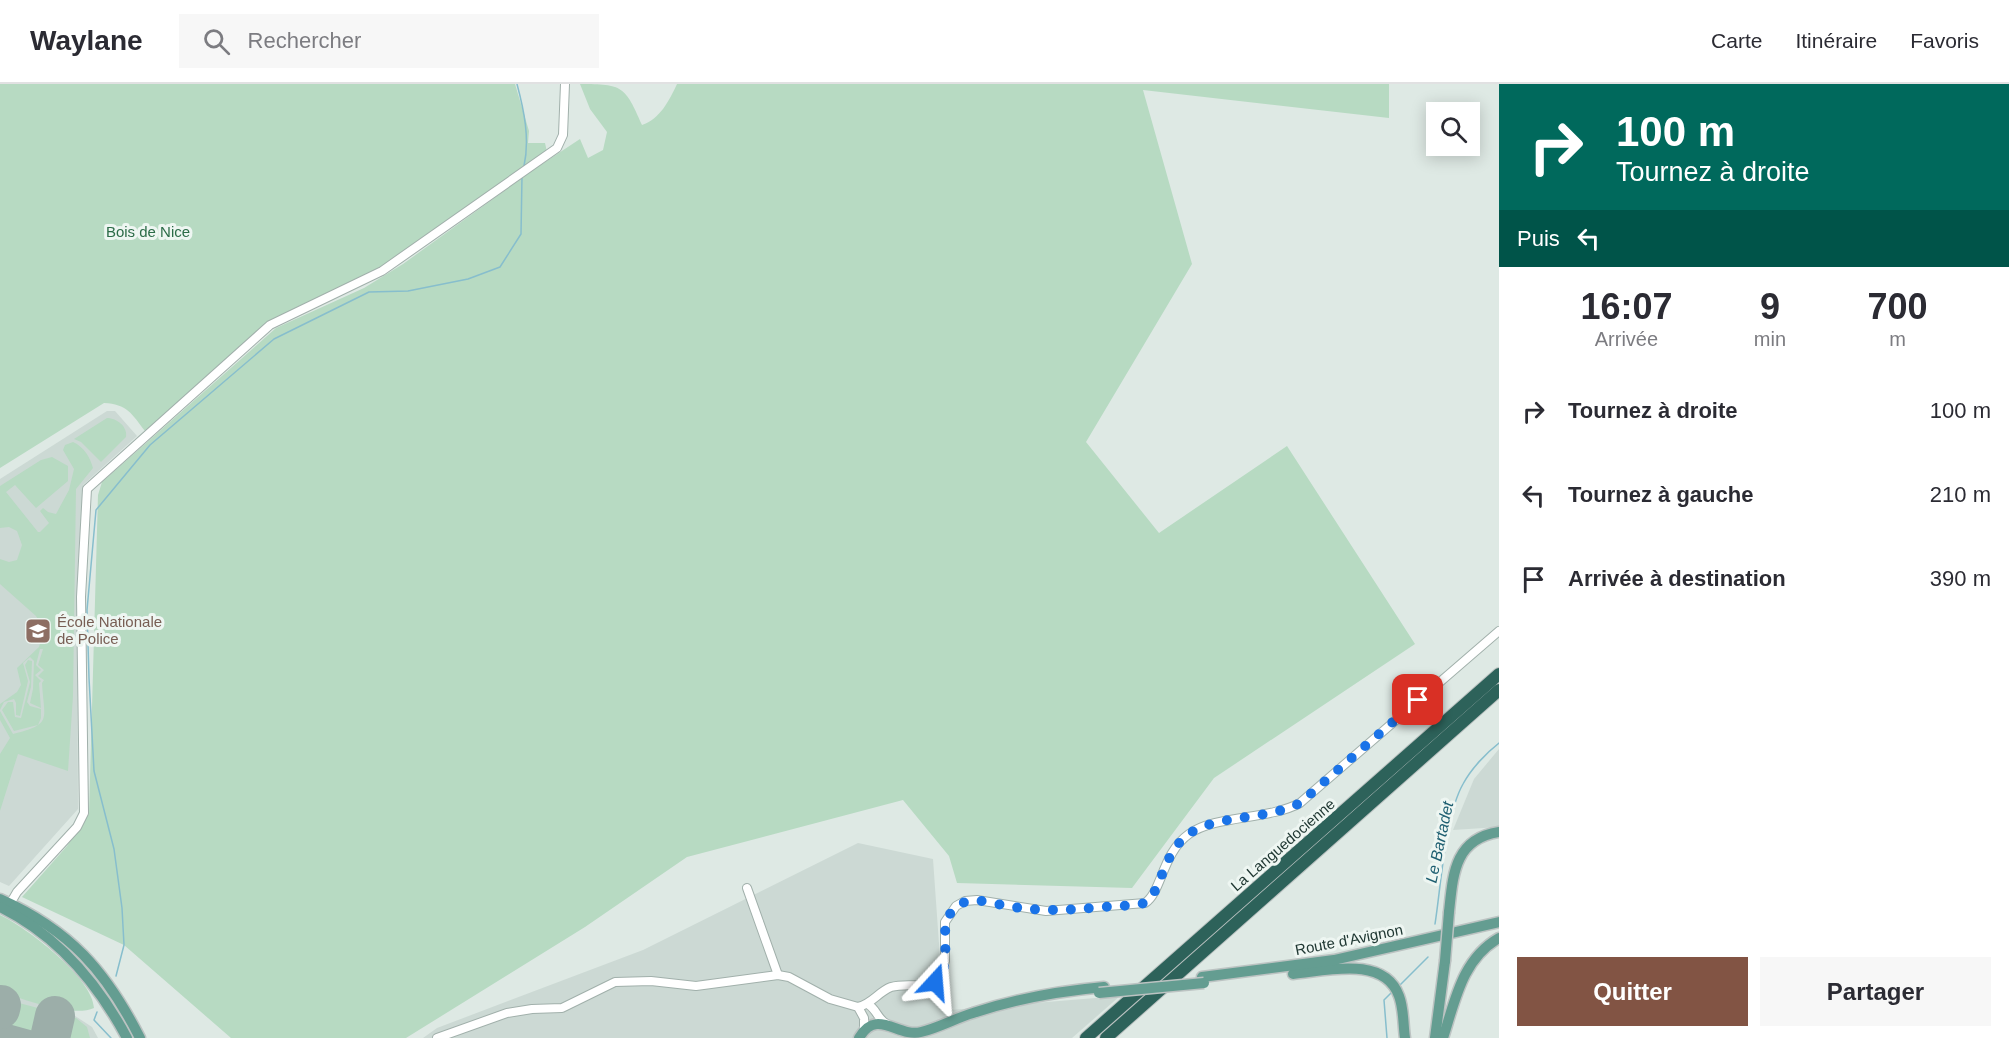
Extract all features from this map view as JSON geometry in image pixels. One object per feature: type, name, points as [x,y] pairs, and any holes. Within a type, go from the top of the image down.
[{"type":"highway","name":"La Languedocienne","points":[[1086,1038],[1499,674]]},
{"type":"highway","name":"La Languedocienne","points":[[1106,1038],[1499,690]]},
{"type":"main road","points":[[1435,1038],[1449,912],[1460,855],[1472,842],[1486,835],[1499,834]]},
{"type":"main road","points":[[4,903],[66,952],[97,990],[127,1038]]},
{"type":"main road","points":[[4,903],[50,926],[86,956],[119,1001],[140,1038]]},
{"type":"main road","name":"Route d'Avignon","points":[[1203,980],[1334,960],[1499,922]]},
{"type":"main road","name":"Route d'Avignon","points":[[1203,980],[1293,974],[1344,966],[1499,929]]},
{"type":"main road","points":[[1443,1038],[1467,970],[1481,951],[1499,938]]},
{"type":"main road","points":[[1293,974],[1359,969],[1382,974],[1395,987],[1400,997],[1404,1038]]},
{"type":"main road","points":[[861,1034],[875,1025],[890,1025],[910,1032],[921,1032],[974,1012],[1019,1000],[1203,980]]},
{"type":"main road","points":[[926,1038],[998,1012],[1101,990]]},
{"type":"main road","points":[[890,1025],[904,1038]]},
{"type":"street","points":[[4,903],[77,827],[84,813],[81,597],[87,489],[270,325],[382,271],[557,148],[563,135],[565,84]]},
{"type":"street","points":[[437,1038],[507,1013],[532,1008],[558,1009],[619,982],[651,981],[696,986],[778,975],[789,977],[830,999],[858,1007],[869,1005],[888,989],[925,986],[939,979],[945,961],[945,922],[956,906],[965,901],[977,900],[1046,911],[1145,903],[1152,897],[1172,850],[1185,836],[1207,825],[1284,810],[1300,803],[1499,631]]},
{"type":"street","points":[[747,888],[778,975]]},
{"type":"street","points":[[869,1005],[877,1010],[881,1020],[890,1025]]},
{"type":"street","points":[[858,1007],[864,1018],[861,1034]]},
{"type":"shaded area","name":"École Nationale de Police","points":[[107,411],[115,411],[137,436],[83,485],[77,589],[78,809],[9,886],[0,882],[0,479]]},
{"type":"shaded area","points":[[1499,749],[1499,827],[1453,830],[1474,779]]},
{"type":"shaded area","points":[[858,843],[933,859],[940,958],[950,1010],[1120,996],[1072,1038],[423,1038],[437,1028],[643,950]]},
{"type":"shaded area","points":[[0,989],[66,1010],[92,1027],[98,1038],[0,1038]]},
{"type":"green space","name":"Bois de Nice","points":[[0,84],[515,84],[529,131],[528,143],[545,143],[547,152],[390,263],[268,322],[145,431],[124,408],[104,403],[0,468]]},
{"type":"green space","points":[[580,84],[605,85],[621,90],[631,102],[642,125],[659,114],[677,84],[1389,84],[1389,118],[1143,90],[1192,264],[1086,442],[1159,533],[1287,446],[1415,644],[1214,778],[1132,888],[957,883],[949,856],[903,800],[687,857],[585,927],[406,1038],[231,1038],[124,945],[22,897],[67,846],[89,814],[98,495],[102,482],[276,328],[364,288],[403,264],[580,139],[588,158],[603,150],[607,132],[590,109]]},
{"type":"green space","points":[[107,418],[121,424],[126,437],[101,462],[81,442],[74,439]]},
{"type":"green space","points":[[73,442],[86,453],[93,468],[76,489],[73,696],[68,771],[18,754],[0,811],[0,754],[10,738],[0,720],[0,711],[13,734],[35,727],[43,719],[42,683],[44,680],[38,676],[44,670],[38,665],[43,649],[40,649],[36,665],[41,670],[35,675],[41,681],[39,683],[41,708],[30,703],[34,661],[30,657],[23,663],[28,681],[20,716],[16,715],[14,699],[4,702],[0,710],[0,704],[17,692],[21,685],[17,668],[39,647],[44,630],[36,616],[0,584],[0,559],[9,562],[17,560],[22,545],[17,531],[9,527],[0,528],[0,486],[41,460],[52,457],[68,466],[68,481],[36,508],[15,485],[6,492],[40,532],[49,523],[40,511],[43,508],[56,514],[69,490],[74,469],[63,450],[65,445]]},
{"type":"green space","points":[[28,660],[32,661],[31,687],[27,702],[30,706],[41,709],[41,718],[38,725],[14,731],[2,710],[8,702],[13,702],[15,717],[21,718],[30,682],[25,665]]},
{"type":"green space","points":[[0,915],[26,930],[71,969],[83,982],[91,996],[94,1008],[73,1011],[61,1009],[0,992]]},
{"type":"green space","points":[[0,998],[76,1018],[87,1027],[90,1038],[0,1038]]},
{"type":"waterway","points":[[517,84],[526,135],[524,166]]},
{"type":"waterway","points":[[116,976],[124,945],[122,908],[114,849],[94,771],[89,678],[87,610],[96,510],[150,445],[274,339],[369,292],[408,291],[468,279],[500,267],[521,234],[522,176]]},
{"type":"waterway","name":"Le Bartadet","points":[[1435,924],[1444,852],[1457,798],[1474,767],[1499,743]]},
{"type":"waterway","name":"Le Bartadet","points":[[1399,986],[1428,957]]},
{"type":"waterway","name":"Le Bartadet","points":[[1387,1038],[1384,1000],[1392,992]]},
{"type":"waterway","points":[[97,1012],[94,1020],[111,1038]]},
{"type":"taxiway","points":[[0,1030],[29,1038]]},
{"type":"runway","points":[[0,1009],[1,1005]]},
{"type":"runway","points":[[50,1038],[55,1016]]},
{"type":"place","name":"École Nationale de Police","points":[[38,631]]},
{"type":"route","points":[[935,982],[941,975],[945,961],[945,922],[956,906],[965,901],[977,900],[1029,909],[1064,911],[1145,903],[1152,897],[1172,850],[1190,833],[1207,825],[1284,810],[1300,803],[1418,700]]}]
